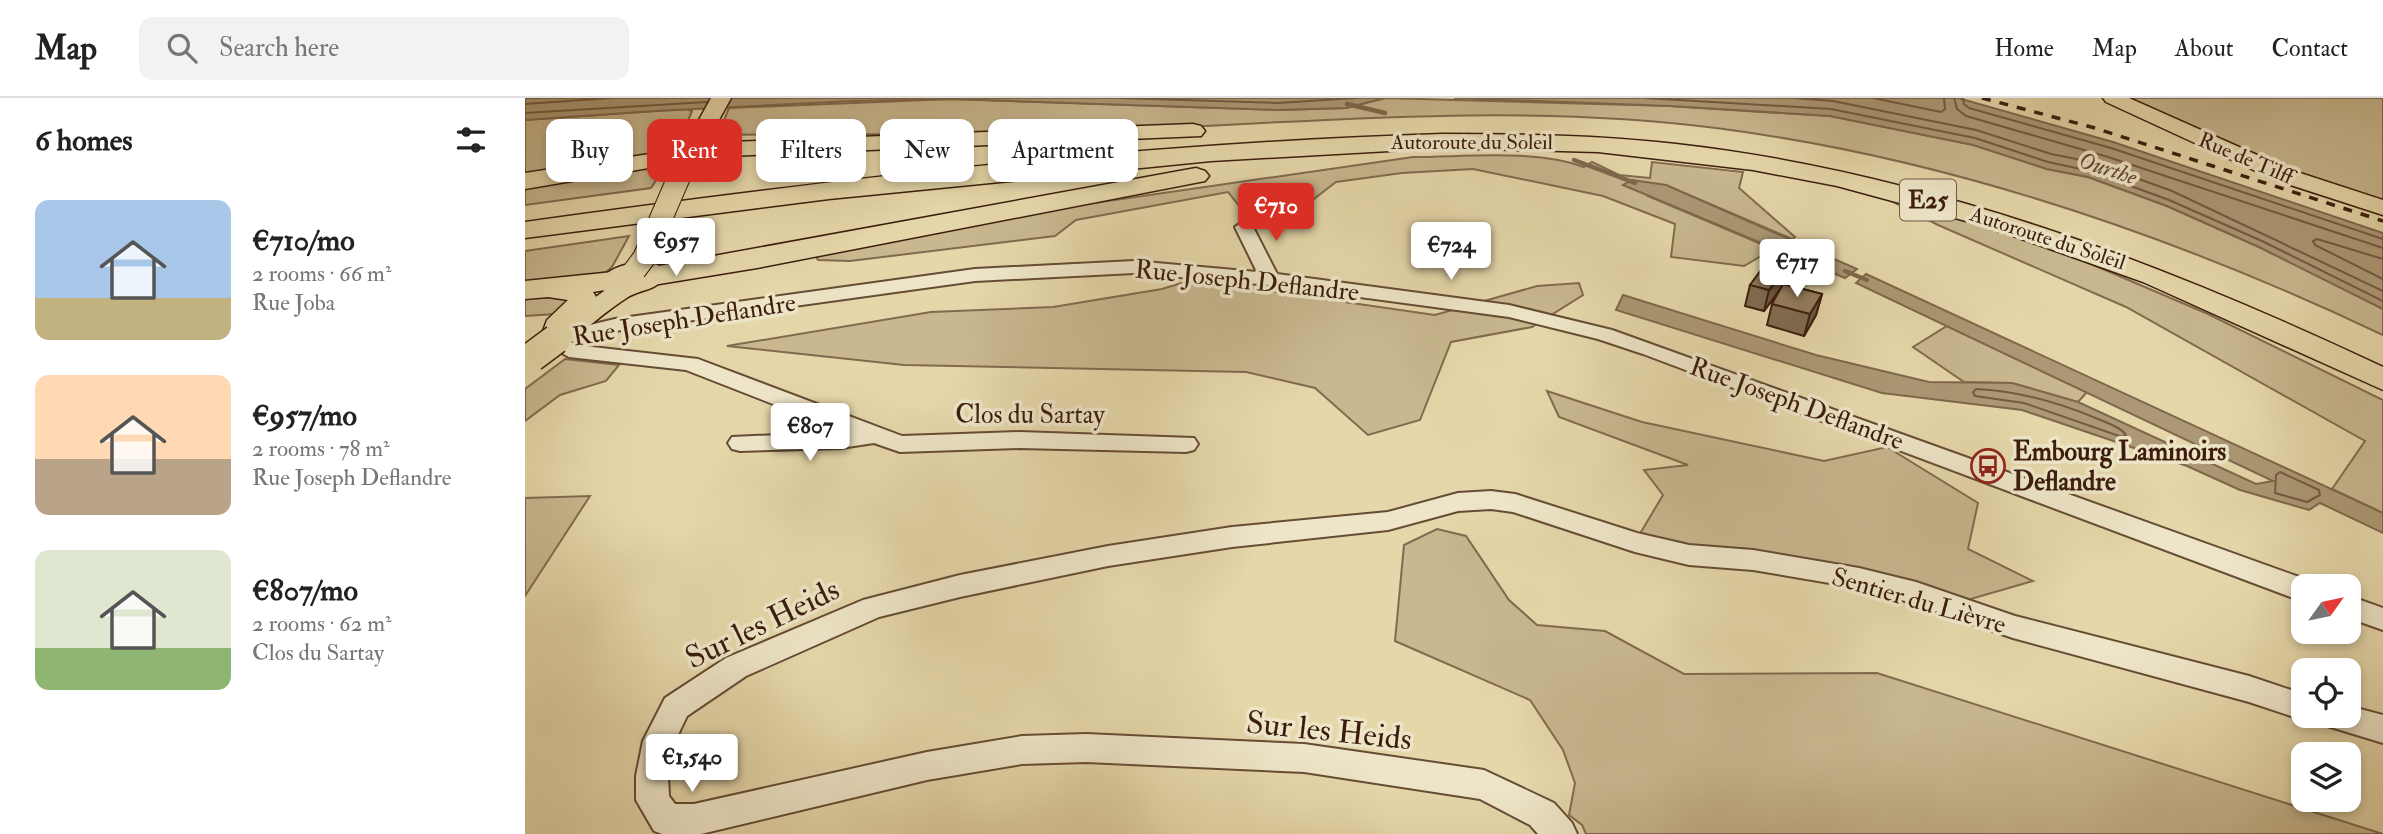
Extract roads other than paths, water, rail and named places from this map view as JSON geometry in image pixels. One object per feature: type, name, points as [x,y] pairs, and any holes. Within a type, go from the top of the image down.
[{"type":"highway","name":"Autoroute du Soleil","points":[[525,214],[816,176],[1296,131],[1451,124],[1580,126],[1711,139],[1817,156],[1960,189],[2141,246],[2266,298],[2383,352]]},
{"type":"highway","points":[[742,150],[1219,130],[1296,131]]},
{"type":"highway","points":[[539,289],[631,279],[757,259],[1128,188],[1291,160],[1415,146],[1444,140]]},
{"type":"highway","name":"Autoroute du Soleil","points":[[525,230],[798,193],[1296,146],[1444,140],[1536,141],[1660,149],[1748,161],[1876,186],[1996,220],[2121,262],[2239,311],[2383,380]]},
{"type":"highway","points":[[525,181],[647,160]]},
{"type":"highway","points":[[539,289],[577,292],[583,300],[576,312],[558,327],[556,340]]},
{"type":"main road","points":[[700,119],[707,98]]},
{"type":"main road","points":[[709,119],[721,98]]},
{"type":"main road","name":"Rue de Tilff","points":[[2113,98],[2283,175],[2383,208]]},
{"type":"main road","points":[[525,362],[631,279],[644,258],[677,182]]},
{"type":"street","points":[[1244,228],[1271,279]]},
{"type":"street","name":"Rue Joseph Deflandre","points":[[525,347],[615,325],[975,275],[1134,267],[1271,279],[1509,311],[1605,334],[2291,586]]},
{"type":"street","name":"Clos du Sartay","points":[[556,340],[569,351],[690,364],[900,444],[1075,440],[1186,444]]},
{"type":"street","name":"Clos du Sartay","points":[[740,443],[841,440],[876,435]]},
{"type":"street","name":"Sentier du Lièvre","points":[[1491,500],[1515,503],[1635,542],[1689,555],[1753,560],[1859,578],[1916,593],[2013,627],[2249,689],[2291,703]]},
{"type":"street","name":"Sur les Heids","points":[[1491,500],[1458,502],[1388,521],[1232,537],[1108,556],[960,586],[873,608],[736,667],[676,707],[659,741],[652,776],[653,800],[666,820],[694,820],[927,766],[1022,750],[1086,748],[1304,758],[1484,785],[1542,814],[1560,834]]},
{"type":"street","points":[[2361,612],[2383,620]]},
{"type":"street","points":[[2361,723],[2383,729]]},
{"type":"water","points":[[525,98],[1385,98],[1346,108],[1277,110],[951,99],[854,101],[525,120]]},
{"type":"water","name":"Ourthe","points":[[1454,98],[1958,98],[2113,142],[2383,233],[2383,309],[2259,247],[2167,206],[2088,177],[2047,169],[1973,145],[1830,116],[1670,106]]},
{"type":"water","points":[[1632,180],[1666,185],[1857,269],[1845,278],[1623,185]]},
{"type":"water","points":[[1866,274],[2383,513],[2383,533],[2320,503],[2309,510],[2240,490],[2187,466],[2022,410],[1882,393],[1616,310],[1623,295],[1816,355],[1929,382],[2012,383],[2078,402],[2256,484],[2273,481],[1856,283]]},
{"type":"waterway","points":[[1347,104],[1385,113]]},
{"type":"waterway","points":[[1574,160],[1635,183]]},
{"type":"waterway","points":[[1845,271],[1867,280]]},
{"type":"railway","points":[[1982,98],[2095,128],[2383,221]]},
{"type":"place","name":"Embourg Laminoirs Deflandre","points":[[1988,466]]}]
